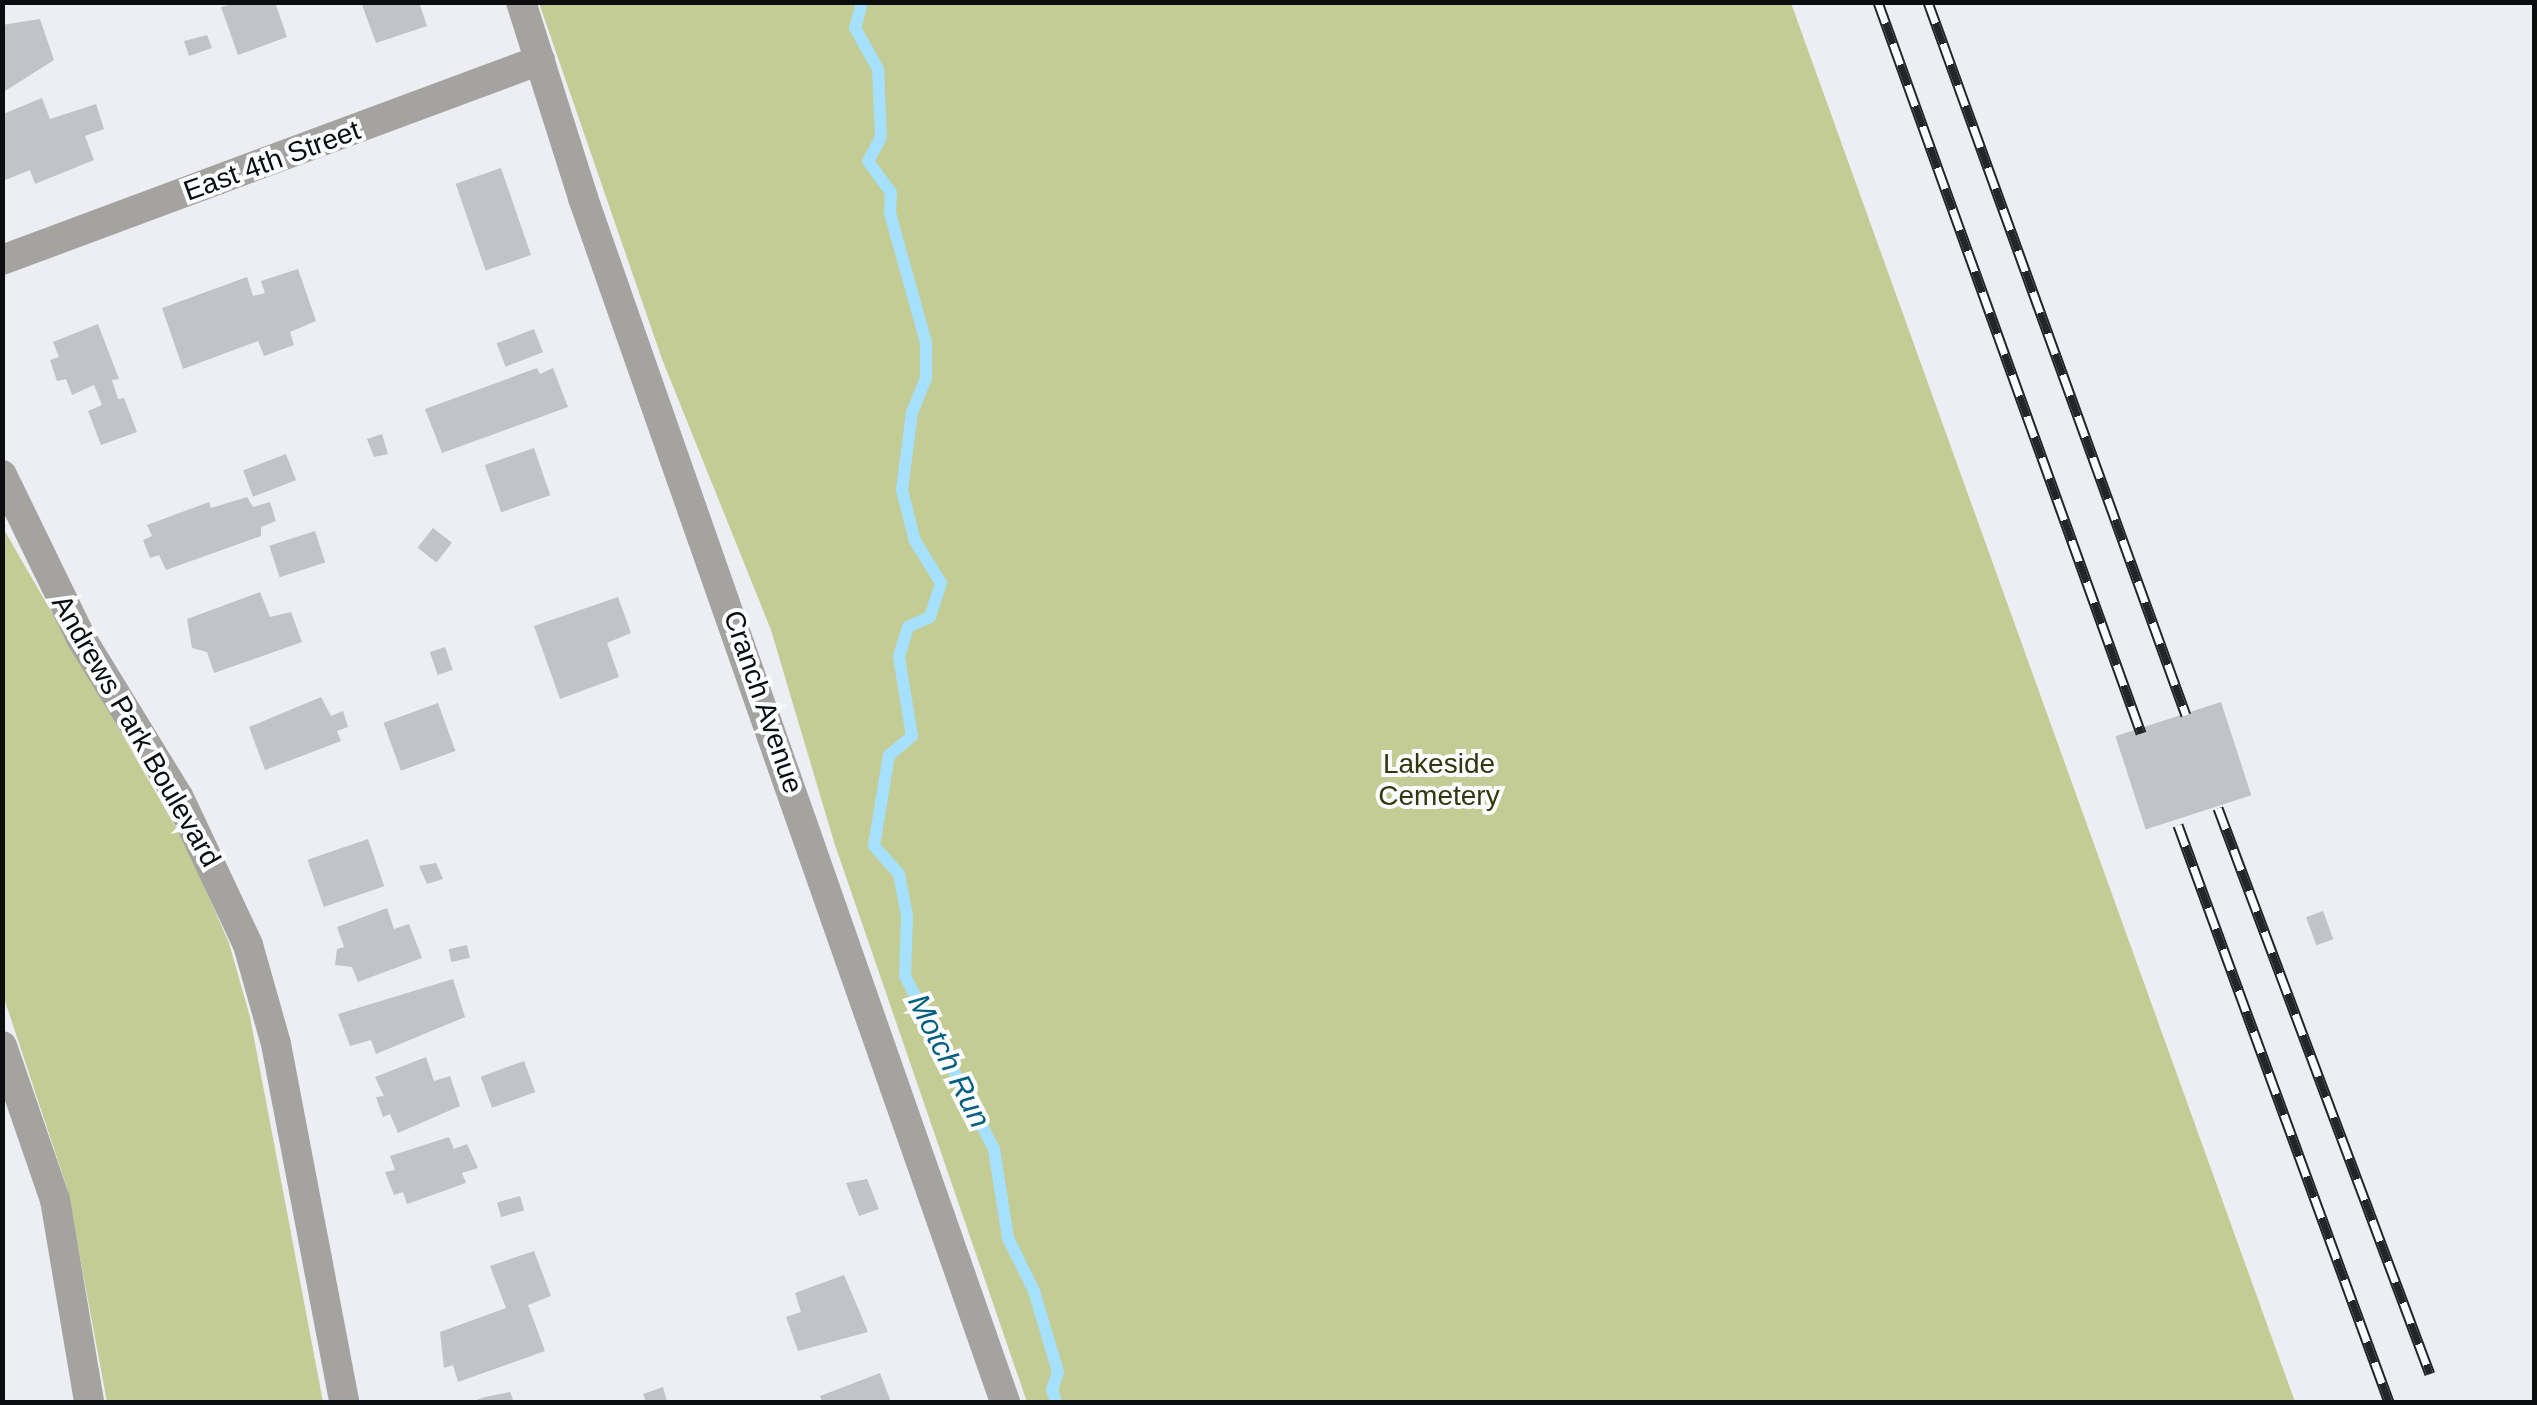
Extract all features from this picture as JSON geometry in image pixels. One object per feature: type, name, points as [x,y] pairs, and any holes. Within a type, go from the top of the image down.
[{"type":"street","name":"Cranch Avenue","points":[[521,2],[1006,1402]]},
{"type":"street","name":"East 4th Street","points":[[2,260],[540,60]]},
{"type":"street","name":"Andrews Park Boulevard","points":[[2,476],[81,638],[178,796],[248,945],[276,1044],[344,1402]]},
{"type":"street","points":[[2,1046],[54,1200],[89,1402]]},
{"type":"green space","name":"Lakeside Cemetery","points":[[539,3],[1791,3],[2295,1402],[1027,1402],[834,842],[771,630],[662,359]]},
{"type":"green space","points":[[3,528],[186,845],[229,943],[250,1017],[323,1402],[107,1402],[67,1188],[3,995]]},
{"type":"building","points":[[240,2],[275,2],[287,37],[238,55],[221,7]]},
{"type":"building","points":[[361,2],[419,2],[427,26],[376,43]]},
{"type":"building","points":[[40,19],[54,60],[2,93],[2,25]]},
{"type":"building","points":[[207,35],[212,48],[189,56],[184,41]]},
{"type":"building","points":[[42,98],[50,119],[96,104],[104,129],[85,136],[94,160],[35,184],[30,170],[3,181],[3,114]]},
{"type":"building","points":[[501,168],[531,255],[486,271],[456,184]]},
{"type":"building","points":[[298,269],[316,321],[290,332],[294,345],[264,356],[258,341],[183,369],[162,308],[247,277],[253,296],[265,293],[261,281]]},
{"type":"building","points":[[98,324],[119,379],[112,380],[118,399],[124,398],[137,432],[101,445],[88,411],[102,405],[94,385],[72,395],[66,379],[57,381],[50,360],[59,357],[53,342]]},
{"type":"building","points":[[534,329],[543,352],[506,367],[497,343]]},
{"type":"building","points":[[537,368],[540,374],[553,368],[568,407],[442,453],[425,409]]},
{"type":"building","points":[[382,434],[388,454],[374,457],[367,439]]},
{"type":"building","points":[[534,448],[550,495],[501,512],[485,465]]},
{"type":"building","points":[[286,454],[296,480],[253,497],[243,470]]},
{"type":"building","points":[[247,497],[253,507],[270,502],[276,521],[261,527],[261,536],[166,570],[159,555],[150,558],[143,540],[152,536],[147,525],[209,502],[211,508]]},
{"type":"building","points":[[433,528],[452,543],[437,562],[418,548]]},
{"type":"building","points":[[315,531],[325,562],[280,577],[269,546]]},
{"type":"building","points":[[260,592],[270,617],[291,612],[302,642],[214,673],[207,652],[192,648],[187,619]]},
{"type":"building","points":[[618,597],[631,633],[607,643],[619,677],[560,699],[534,626]]},
{"type":"building","points":[[445,647],[453,670],[438,675],[430,652]]},
{"type":"building","points":[[321,697],[331,716],[343,711],[348,727],[337,731],[341,741],[265,770],[249,727]]},
{"type":"building","points":[[2221,702],[2251,795],[2146,830],[2115,736]]},
{"type":"building","points":[[438,703],[455,751],[401,771],[383,723]]},
{"type":"building","points":[[368,839],[384,886],[324,907],[307,860]]},
{"type":"building","points":[[436,863],[443,879],[427,884],[419,866]]},
{"type":"building","points":[[387,908],[394,929],[409,924],[422,958],[358,982],[352,967],[335,965],[337,949],[344,947],[337,927]]},
{"type":"building","points":[[2323,911],[2333,939],[2316,945],[2306,917]]},
{"type":"building","points":[[467,945],[470,958],[451,962],[448,949]]},
{"type":"building","points":[[453,979],[465,1017],[376,1054],[371,1040],[350,1046],[338,1014]]},
{"type":"building","points":[[426,1057],[434,1081],[450,1076],[460,1106],[398,1133],[390,1114],[383,1117],[376,1097],[384,1096],[375,1077]]},
{"type":"building","points":[[524,1061],[535,1092],[492,1108],[481,1077]]},
{"type":"building","points":[[449,1137],[454,1149],[467,1144],[478,1168],[462,1173],[466,1183],[407,1204],[403,1192],[394,1195],[385,1172],[395,1170],[390,1156]]},
{"type":"building","points":[[867,1179],[879,1209],[859,1216],[846,1183]]},
{"type":"building","points":[[520,1196],[524,1210],[501,1217],[497,1203]]},
{"type":"building","points":[[534,1251],[551,1296],[528,1305],[545,1351],[458,1382],[453,1365],[444,1368],[440,1332],[506,1308],[490,1266]]},
{"type":"building","points":[[844,1275],[868,1332],[798,1351],[786,1317],[801,1312],[795,1293]]},
{"type":"building","points":[[880,1373],[891,1402],[822,1402],[820,1396]]},
{"type":"building","points":[[663,1387],[667,1402],[646,1402],[643,1394]]},
{"type":"building","points":[[510,1392],[514,1402],[471,1402],[485,1397]]},
{"type":"waterway","name":"Motch Run","points":[[862,2],[855,28],[878,69],[881,137],[868,161],[891,193],[890,213],[926,343],[926,378],[912,412],[902,490],[915,541],[941,583],[930,617],[908,627],[899,657],[912,736],[889,755],[874,846],[899,874],[907,916],[905,976],[994,1149],[1008,1238],[1034,1291],[1058,1372],[1052,1389],[1056,1402]]},
{"type":"railway","points":[[1878,2],[2141,733]]},
{"type":"railway","points":[[1928,2],[2186,715]]},
{"type":"railway","points":[[2218,808],[2430,1374]]},
{"type":"railway","points":[[2178,825],[2389,1402]]}]
